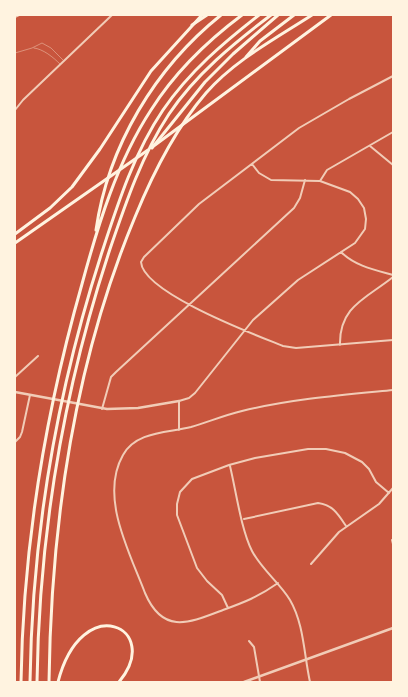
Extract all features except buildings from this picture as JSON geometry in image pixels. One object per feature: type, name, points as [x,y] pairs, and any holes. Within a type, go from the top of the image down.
[{"type":"highway","points":[[15,234],[50,208],[72,187],[100,150],[146,78],[202,15]]},
{"type":"highway","points":[[192,25],[207,15]]},
{"type":"highway","points":[[95,239],[99,211],[106,189],[120,147],[134,118],[170,65],[199,34],[221,15]]},
{"type":"highway","points":[[21,682],[25,589],[39,474],[47,426],[64,350],[95,239],[123,162],[151,109],[194,55],[242,15]]},
{"type":"highway","points":[[30,682],[37,562],[50,464],[77,340],[108,235],[138,154],[169,102],[207,58],[259,15]]},
{"type":"highway","points":[[36,682],[43,563],[58,458],[72,384],[84,336],[118,225],[149,149],[163,123],[180,99],[213,62],[271,15]]},
{"type":"highway","points":[[152,148],[199,89],[225,62],[278,15]]},
{"type":"highway","points":[[242,61],[260,41],[294,15]]},
{"type":"highway","points":[[49,682],[54,582],[68,456],[83,379],[110,286],[140,204],[174,138],[208,91],[222,76],[242,61],[312,15]]},
{"type":"highway","points":[[15,243],[152,148],[332,15]]},
{"type":"highway","points":[[58,682],[66,658],[77,640],[88,630],[106,625],[116,627],[124,632],[132,646],[131,662],[119,682]]},
{"type":"street","points":[[15,17],[19,15]]},
{"type":"street","points":[[15,110],[23,100],[112,15]]},
{"type":"street","points":[[393,76],[349,98],[299,128],[199,204],[141,262],[142,268],[149,276],[188,305],[289,348],[393,340]]},
{"type":"street","points":[[320,181],[328,170],[393,132]]},
{"type":"street","points":[[369,145],[393,166]]},
{"type":"street","points":[[15,392],[94,408],[118,410],[186,399],[195,393],[244,330],[298,280],[355,243],[362,235],[366,224],[366,213],[362,204],[355,196],[320,181],[271,180],[259,173],[252,164]]},
{"type":"street","points":[[102,409],[111,378],[294,208],[300,198],[305,180]]},
{"type":"street","points":[[341,252],[359,264],[393,276]]},
{"type":"street","points":[[340,345],[342,325],[348,314],[360,300],[393,276]]},
{"type":"street","points":[[15,378],[38,356]]},
{"type":"street","points":[[278,583],[258,596],[196,620],[183,623],[169,620],[158,612],[145,593],[118,520],[114,494],[123,455],[131,445],[142,438],[179,430],[243,411],[314,397],[393,390]]},
{"type":"street","points":[[15,442],[22,432],[30,395]]},
{"type":"street","points":[[179,401],[179,430]]},
{"type":"street","points":[[228,608],[222,595],[197,568],[176,510],[178,498],[187,483],[198,476],[255,458],[298,450],[326,449],[345,453],[362,462],[369,469],[376,482],[389,493]]},
{"type":"street","points":[[230,465],[252,551],[278,583],[296,614],[310,682]]},
{"type":"street","points":[[311,564],[332,538],[346,526],[372,510],[393,488]]},
{"type":"street","points":[[243,520],[318,503],[331,507],[346,526]]},
{"type":"street","points":[[392,540],[393,544]]},
{"type":"street","points":[[244,682],[393,628]]},
{"type":"street","points":[[249,640],[254,648],[260,682]]},
{"type":"lane","points":[[15,52],[32,48],[42,43],[47,44],[64,61]]},
{"type":"lane","points":[[32,48],[39,49],[52,56],[60,65]]}]
